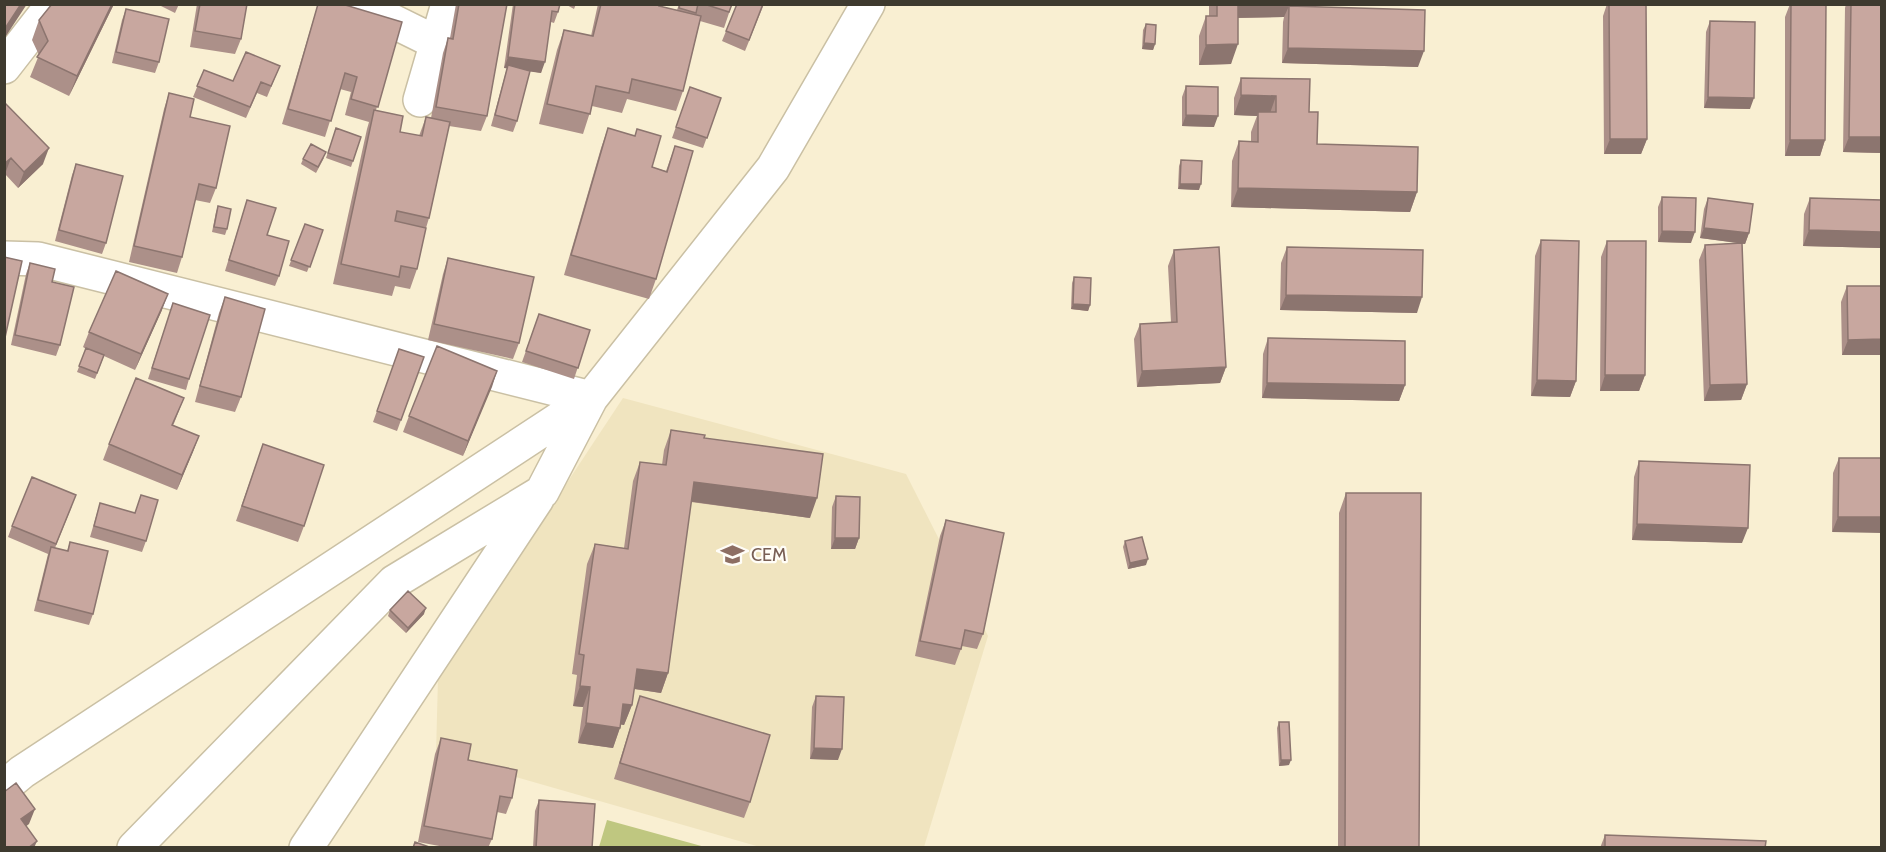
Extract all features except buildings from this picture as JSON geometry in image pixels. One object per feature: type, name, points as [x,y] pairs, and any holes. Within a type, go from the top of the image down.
[{"type":"street","points":[[4,67],[54,4]]},
{"type":"street","points":[[358,4],[437,43]]},
{"type":"street","points":[[420,100],[447,4]]},
{"type":"street","points":[[306,848],[542,492],[591,398],[772,168],[868,4]]},
{"type":"street","points":[[4,258],[38,259],[591,398]]},
{"type":"street","points":[[4,787],[22,772],[591,398]]},
{"type":"street","points":[[134,848],[394,582],[542,492]]},
{"type":"shaded area","name":"CEM","points":[[623,398],[906,474],[988,636],[924,847],[760,847],[436,754],[438,678]]},
{"type":"green space","points":[[607,820],[705,847],[599,847]]},
{"type":"place","name":"CEM","points":[[733,555]]}]
